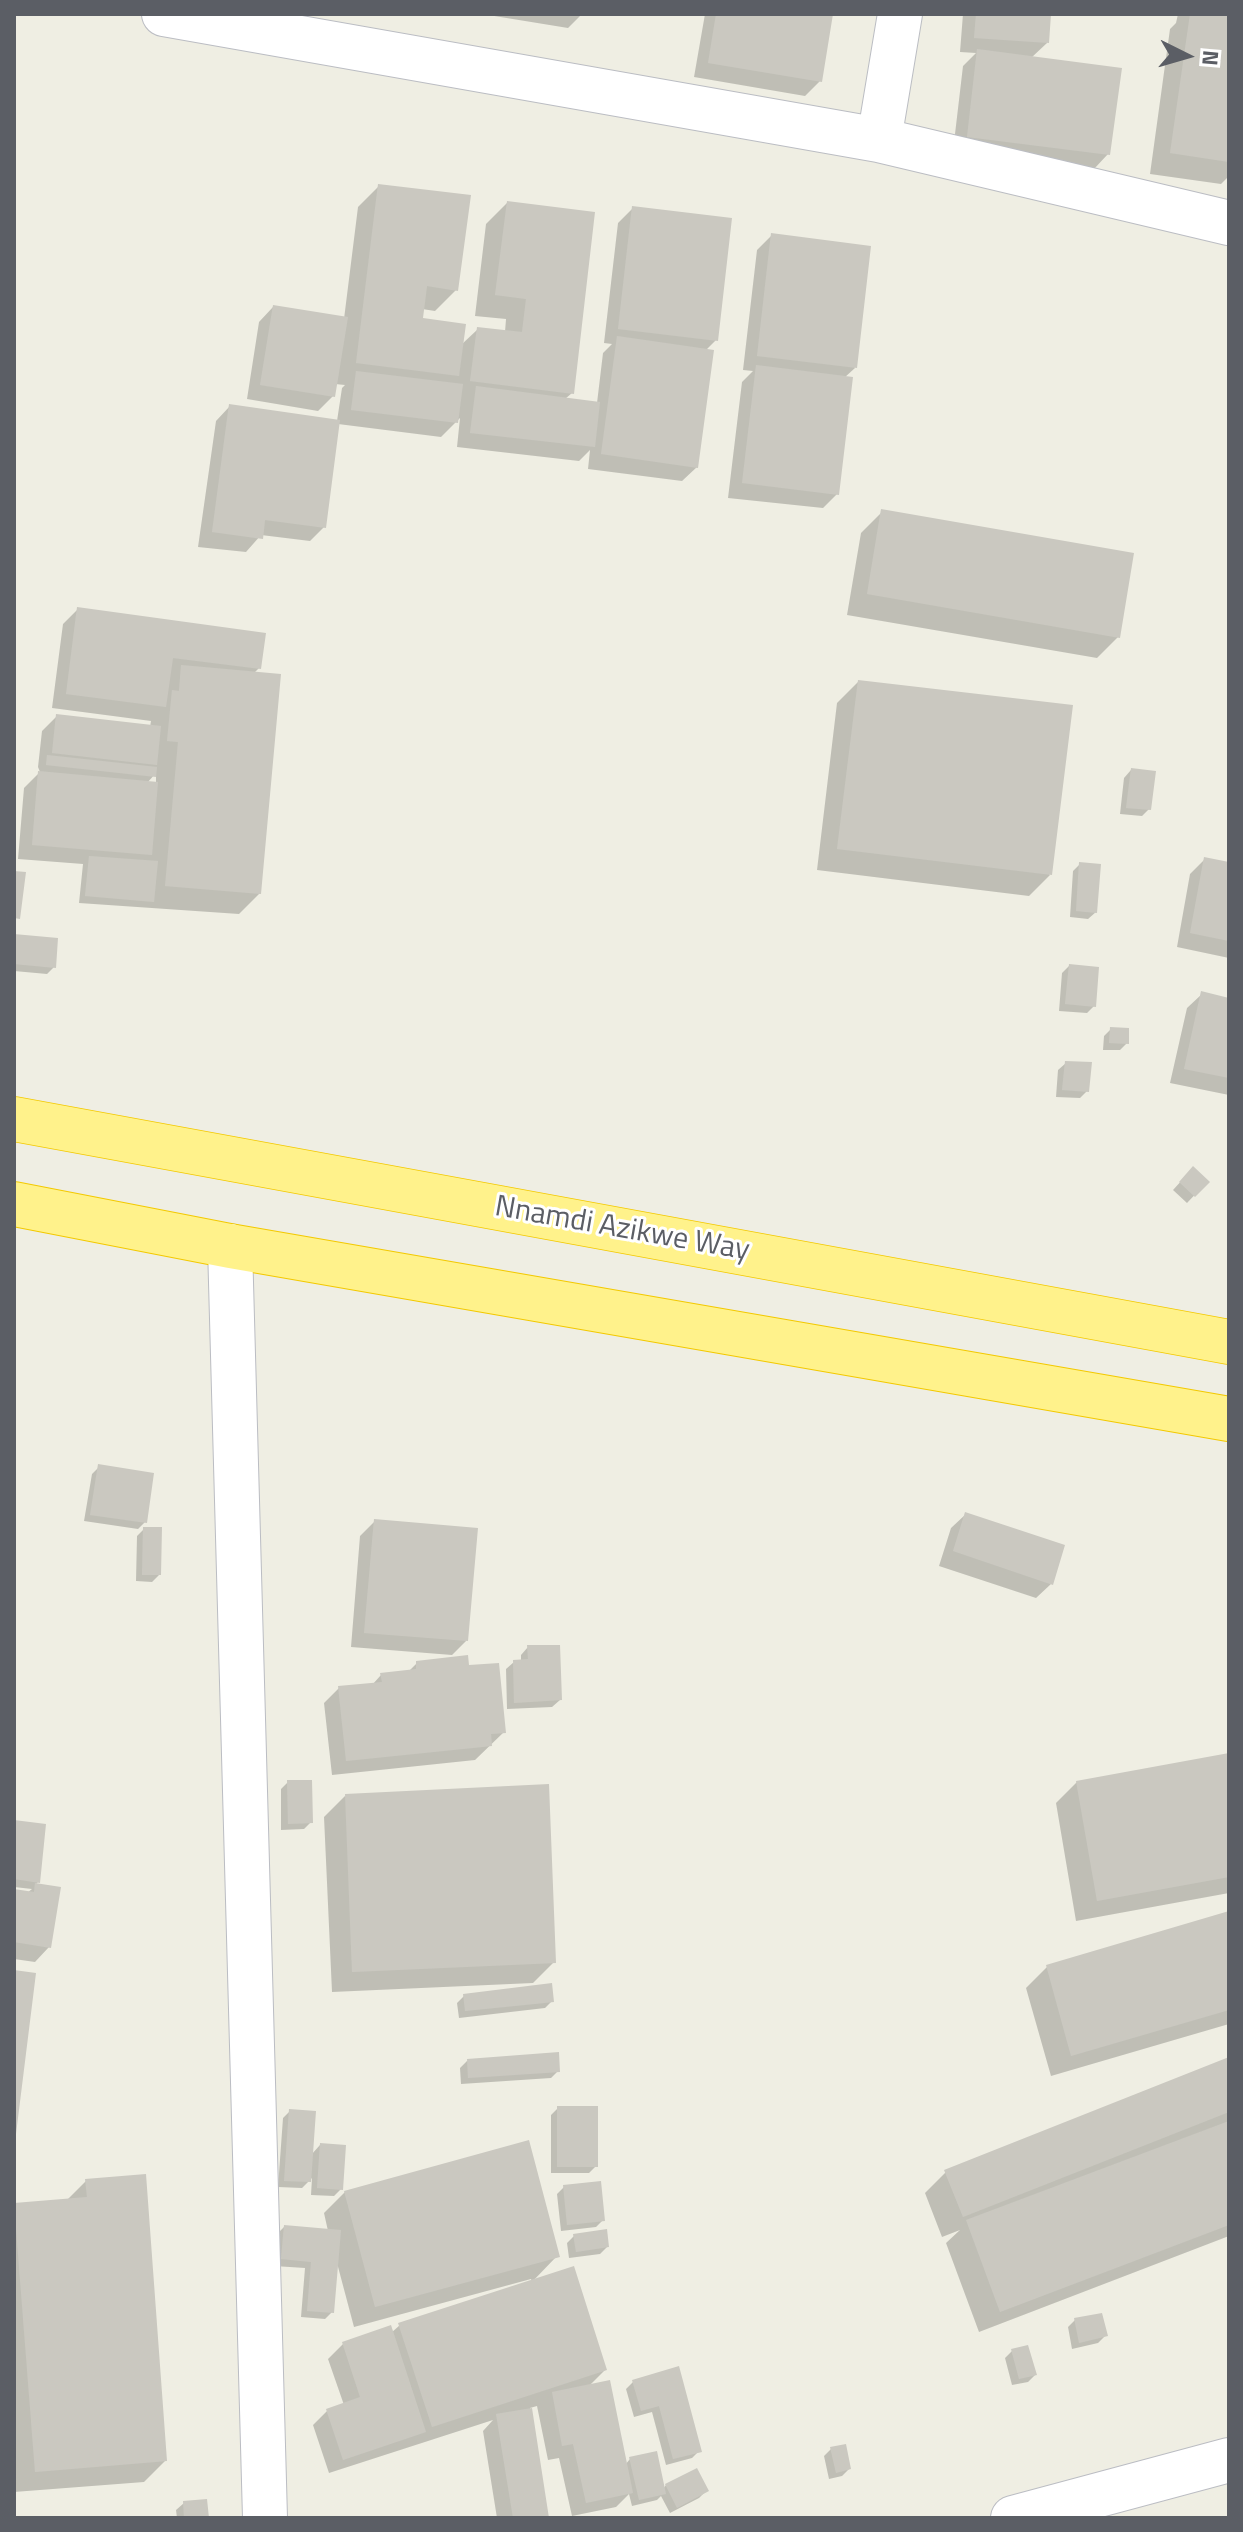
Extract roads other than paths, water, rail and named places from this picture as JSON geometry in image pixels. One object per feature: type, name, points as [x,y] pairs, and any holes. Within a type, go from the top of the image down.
[{"type":"highway","name":"Nnamdi Azikwe Way","points":[[14,1119],[1229,1342]]},
{"type":"highway","points":[[14,1204],[230,1246],[1229,1419]]},
{"type":"street","points":[[164,14],[879,140],[1229,223]]},
{"type":"street","points":[[879,140],[900,14]]},
{"type":"street","points":[[230,1246],[265,2518]]},
{"type":"street","points":[[1013,2518],[1229,2460]]}]
